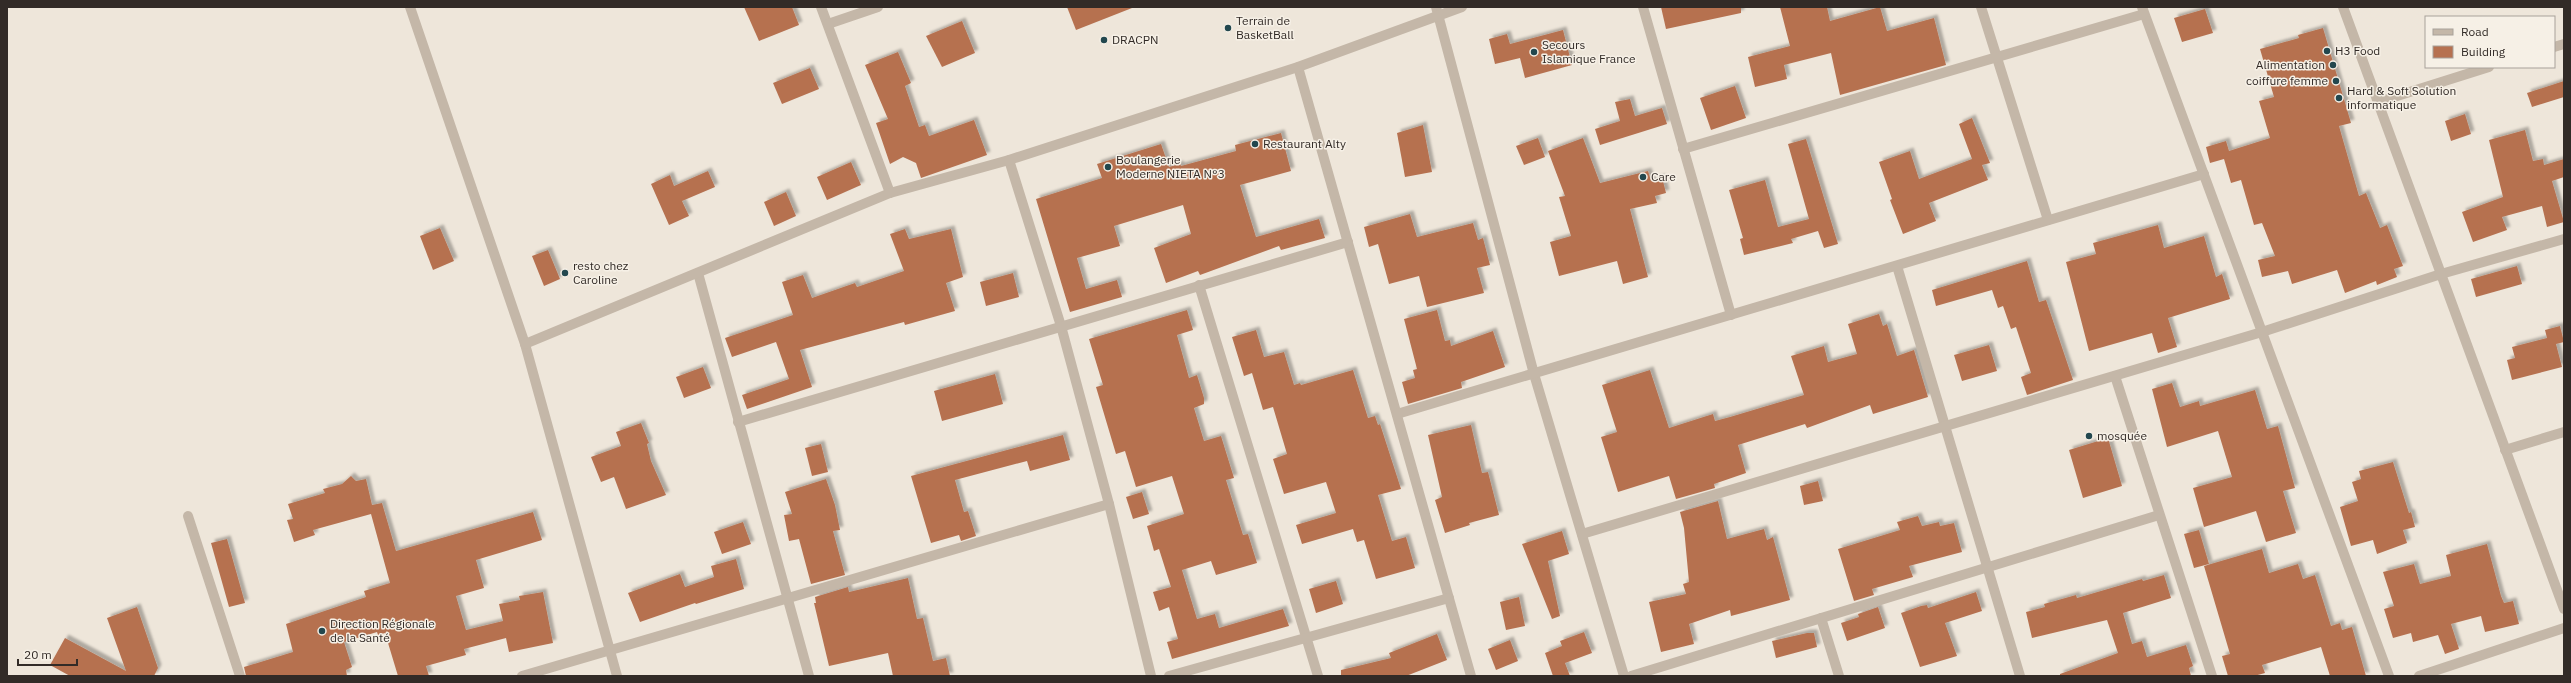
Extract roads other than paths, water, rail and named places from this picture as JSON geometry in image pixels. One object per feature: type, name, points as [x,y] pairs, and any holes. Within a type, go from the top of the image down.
[{"type":"street","points":[[410,7],[525,344],[617,676]]},
{"type":"street","points":[[821,7],[890,193]]},
{"type":"street","points":[[828,24],[878,7]]},
{"type":"street","points":[[525,344],[698,274],[890,193],[1009,160],[1298,67],[1438,11],[1462,7]]},
{"type":"street","points":[[1643,7],[1731,316]]},
{"type":"street","points":[[1982,7],[2048,220]]},
{"type":"street","points":[[2343,7],[2564,610]]},
{"type":"street","points":[[1438,11],[1534,374],[1624,676]]},
{"type":"street","points":[[1683,149],[1997,58],[2143,11],[2389,676]]},
{"type":"street","points":[[1298,67],[1471,676]]},
{"type":"street","points":[[2378,102],[2486,68]]},
{"type":"street","points":[[1009,160],[1060,326],[1109,504],[1151,676]]},
{"type":"street","points":[[1397,414],[1731,316],[2204,174]]},
{"type":"street","points":[[1582,534],[2262,332],[2441,274],[2564,239]]},
{"type":"street","points":[[738,422],[1348,242]]},
{"type":"street","points":[[1898,266],[2020,676]]},
{"type":"street","points":[[698,274],[738,422],[789,598],[809,676]]},
{"type":"street","points":[[1199,285],[1308,636],[1318,676]]},
{"type":"street","points":[[2115,376],[2212,676]]},
{"type":"street","points":[[2505,450],[2564,432]]},
{"type":"street","points":[[522,676],[1109,504]]},
{"type":"street","points":[[1630,676],[2159,515]]},
{"type":"street","points":[[188,516],[240,676]]},
{"type":"street","points":[[1169,676],[1308,636],[1449,598]]},
{"type":"street","points":[[1821,618],[1839,676]]},
{"type":"street","points":[[2419,676],[2564,628]]},
{"type":"place","name":"Terrain de BasketBall","points":[[1228,28]]},
{"type":"place","name":"DRACPN","points":[[1104,40]]},
{"type":"place","name":"H3 Food","points":[[2327,51]]},
{"type":"place","name":"Secours Islamique France","points":[[1534,52]]},
{"type":"place","name":"Alimentation","points":[[2333,65]]},
{"type":"place","name":"coiffure femme","points":[[2336,81]]},
{"type":"place","name":"Hard & Soft Solution informatique","points":[[2339,98]]},
{"type":"place","name":"Restaurant Alty","points":[[1255,144]]},
{"type":"place","name":"Boulangerie Moderne NIETA N°3","points":[[1108,167]]},
{"type":"place","name":"Care","points":[[1643,177]]},
{"type":"place","name":"resto chez Caroline","points":[[565,273]]},
{"type":"place","name":"mosquée","points":[[2089,436]]},
{"type":"place","name":"Direction Régionale de la Santé","points":[[322,631]]}]
